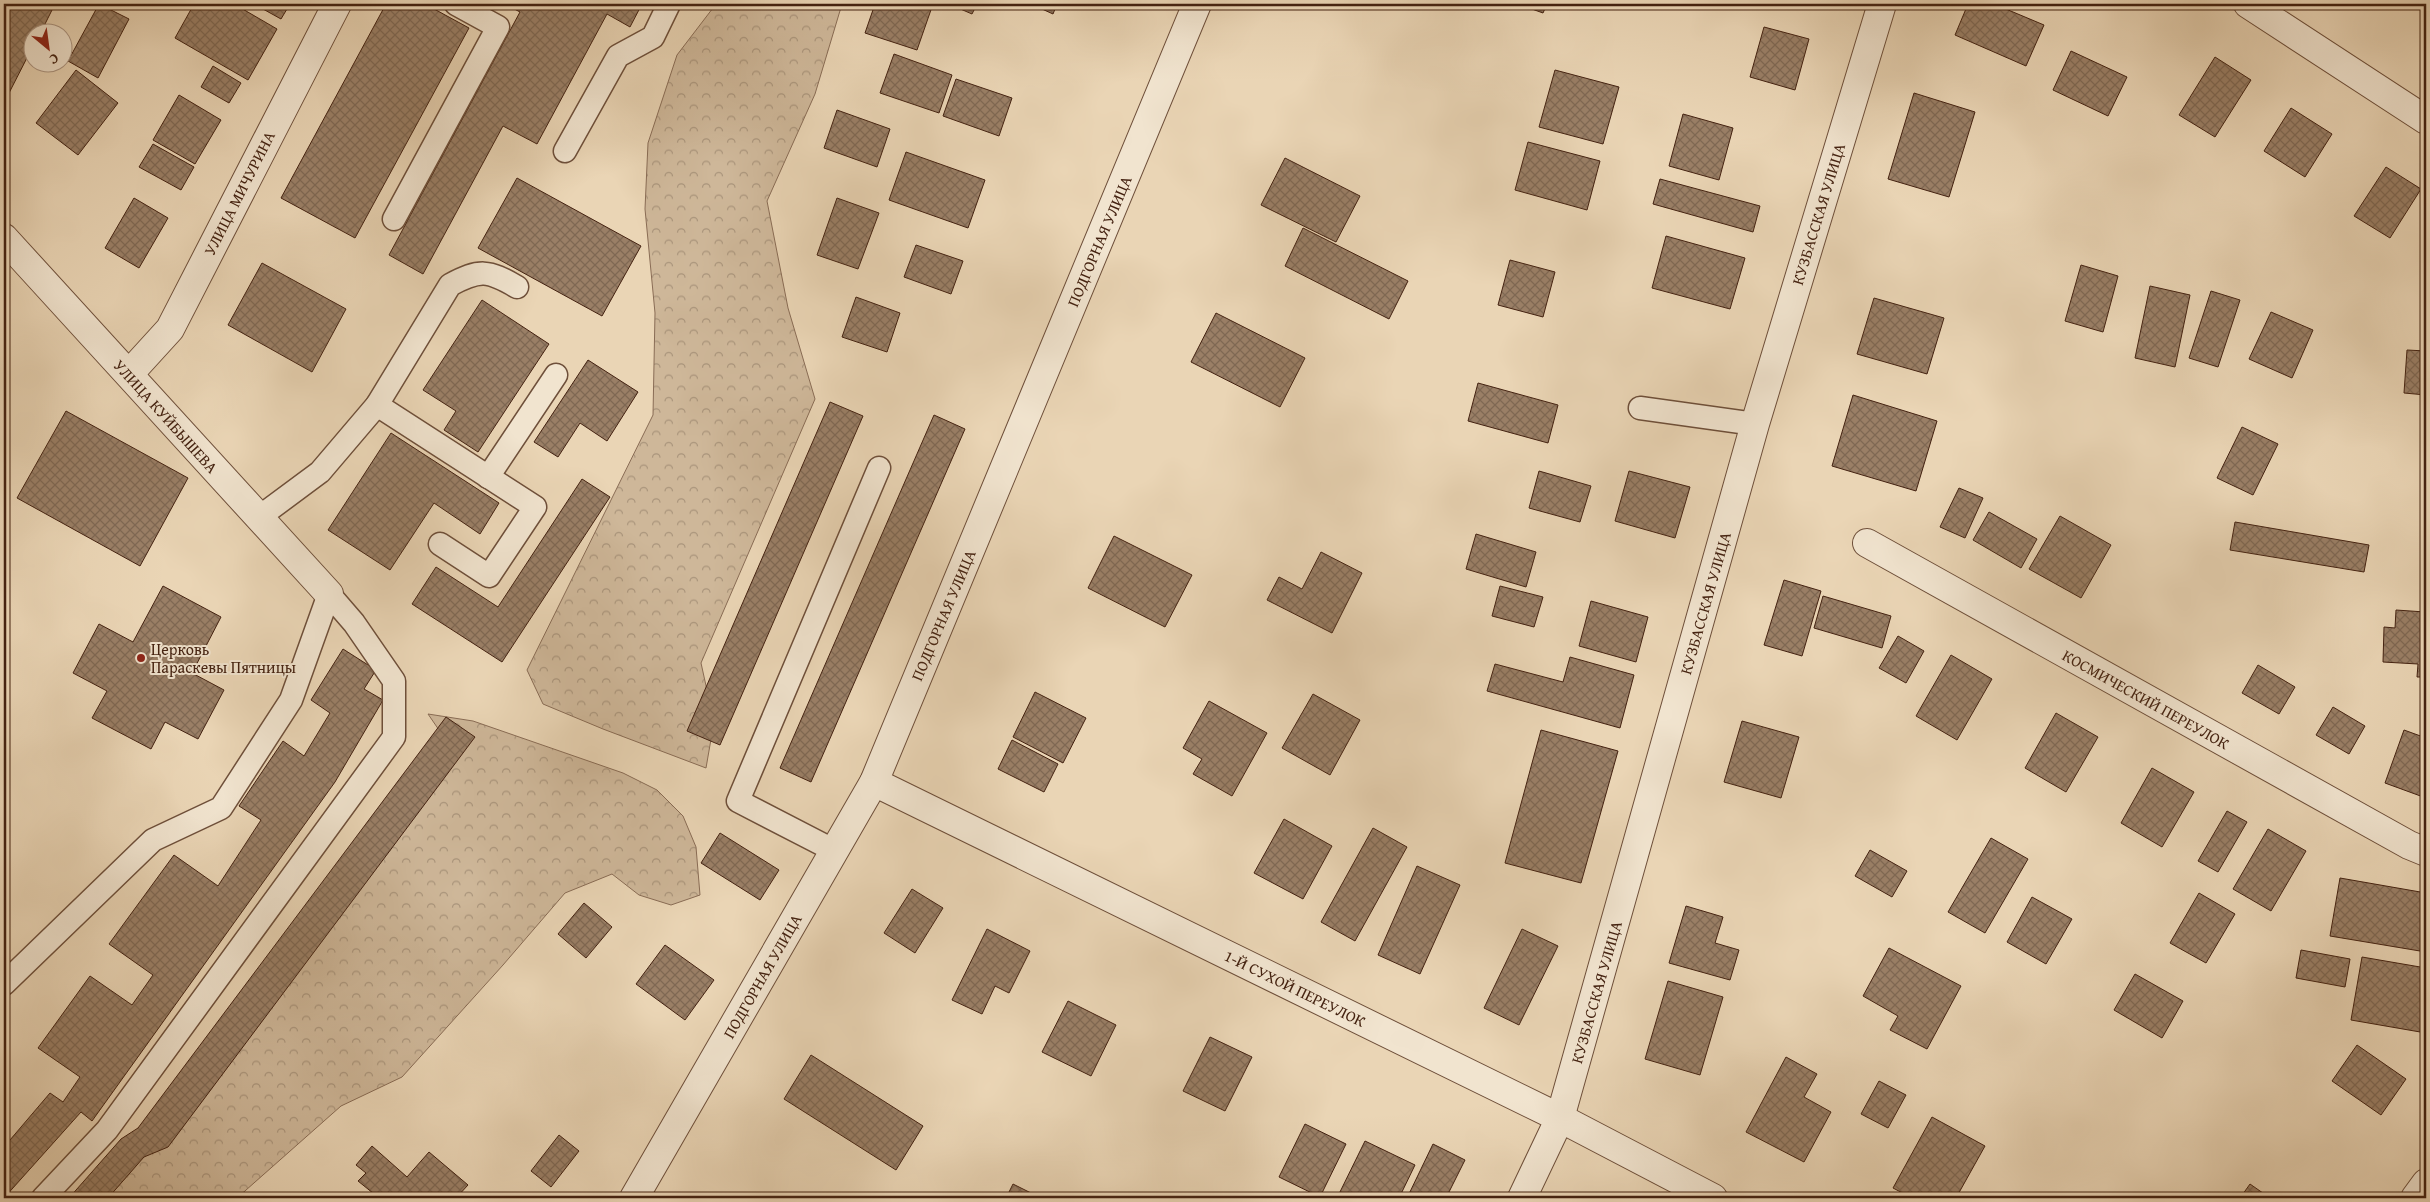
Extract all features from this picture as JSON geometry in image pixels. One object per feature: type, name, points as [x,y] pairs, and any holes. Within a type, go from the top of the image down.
[{"type":"street","name":"УЛИЦА МИЧУРИНА","points":[[129,374],[170,329],[337,4]]},
{"type":"street","name":"ПОДГОРНАЯ УЛИЦА","points":[[634,1198],[874,782],[1197,4]]},
{"type":"street","name":"КУЗБАССКАЯ УЛИЦА","points":[[1522,1198],[1560,1118],[1755,424],[1882,4]]},
{"type":"street","points":[[2248,4],[2426,120]]},
{"type":"street","name":"УЛИЦА КУЙБЫШЕВА","points":[[4,238],[329,594]]},
{"type":"street","name":"КОСМИЧЕСКИЙ ПЕРЕУЛОК","points":[[1867,543],[2409,845],[2426,852]]},
{"type":"street","name":"1-Й СУХОЙ ПЕРЕУЛОК","points":[[874,782],[1560,1118],[1714,1198]]},
{"type":"street","points":[[2416,1198],[2426,1183]]},
{"type":"lane","points":[[394,219],[498,27],[456,4]]},
{"type":"lane","points":[[566,151],[618,56],[653,37],[669,4]]},
{"type":"lane","points":[[258,518],[320,472],[377,405],[450,285],[470,274],[494,274],[517,287]]},
{"type":"lane","points":[[488,477],[556,375]]},
{"type":"lane","points":[[377,405],[534,507],[489,576],[440,544]]},
{"type":"lane","points":[[1640,408],[1755,424]]},
{"type":"lane","points":[[834,851],[738,801],[879,468]]},
{"type":"lane","points":[[4,984],[153,840],[221,808],[291,700],[329,594],[354,623],[394,681],[394,737],[107,1130],[43,1198]]},
{"type":"green space","points":[[716,4],[842,4],[815,94],[767,201],[788,308],[815,399],[701,663],[714,722],[706,768],[543,704],[527,670],[653,415],[655,313],[645,209],[648,143],[677,55]]},
{"type":"green space","points":[[428,714],[473,721],[623,773],[657,790],[683,816],[696,847],[700,895],[671,905],[639,895],[612,874],[565,893],[402,1077],[341,1106],[237,1198],[108,1198],[165,1132],[452,749]]},
{"type":"building","points":[[4,4],[55,4],[46,22],[22,22],[22,68],[8,95],[4,90]]},
{"type":"building","points":[[99,4],[129,19],[98,78],[72,63],[72,54]]},
{"type":"building","points":[[194,4],[234,4],[277,29],[248,80],[175,38]]},
{"type":"building","points":[[254,4],[290,4],[281,19]]},
{"type":"building","points":[[386,4],[425,4],[469,28],[355,238],[281,198]]},
{"type":"building","points":[[505,4],[642,4],[630,27],[607,14],[537,144],[503,126],[423,274],[389,255],[520,12]]},
{"type":"building","points":[[875,4],[933,4],[917,50],[865,33]]},
{"type":"building","points":[[949,4],[977,4],[972,14]]},
{"type":"building","points":[[1031,4],[1057,4],[1053,14]]},
{"type":"building","points":[[1518,4],[1547,4],[1543,13]]},
{"type":"building","points":[[1968,4],[1994,4],[2044,25],[2026,66],[1955,35]]},
{"type":"building","points":[[1764,27],[1809,39],[1795,90],[1750,77]]},
{"type":"building","points":[[2071,51],[2127,77],[2108,116],[2053,90]]},
{"type":"building","points":[[894,54],[952,75],[939,113],[880,93]]},
{"type":"building","points":[[2215,57],[2251,80],[2215,137],[2179,115]]},
{"type":"building","points":[[213,66],[241,83],[229,103],[201,87]]},
{"type":"building","points":[[76,70],[118,103],[78,155],[36,123]]},
{"type":"building","points":[[1555,70],[1619,87],[1603,144],[1539,127]]},
{"type":"building","points":[[956,79],[1012,98],[999,136],[943,116]]},
{"type":"building","points":[[1914,93],[1975,112],[1949,197],[1888,179]]},
{"type":"building","points":[[179,95],[221,120],[195,164],[153,140]]},
{"type":"building","points":[[2291,108],[2332,134],[2305,177],[2264,151]]},
{"type":"building","points":[[837,110],[890,129],[877,167],[824,148]]},
{"type":"building","points":[[1683,114],[1733,128],[1719,180],[1669,166]]},
{"type":"building","points":[[1528,142],[1600,161],[1587,210],[1515,190]]},
{"type":"building","points":[[153,144],[194,167],[181,190],[139,167]]},
{"type":"building","points":[[906,152],[985,180],[968,228],[889,200]]},
{"type":"building","points":[[1285,158],[1360,196],[1336,242],[1261,205]]},
{"type":"building","points":[[2386,167],[2421,189],[2390,238],[2354,216]]},
{"type":"building","points":[[517,178],[641,246],[602,316],[478,248]]},
{"type":"building","points":[[1660,179],[1760,206],[1753,232],[1653,204]]},
{"type":"building","points":[[134,198],[168,218],[139,268],[105,248]]},
{"type":"building","points":[[837,198],[879,213],[858,269],[817,255]]},
{"type":"building","points":[[1303,228],[1408,281],[1389,319],[1285,266]]},
{"type":"building","points":[[1666,236],[1745,258],[1730,309],[1652,288]]},
{"type":"building","points":[[916,245],[963,261],[951,294],[904,277]]},
{"type":"building","points":[[1510,260],[1555,272],[1543,317],[1498,305]]},
{"type":"building","points":[[262,263],[346,309],[312,372],[228,325]]},
{"type":"building","points":[[2081,265],[2118,276],[2103,332],[2065,321]]},
{"type":"building","points":[[2150,286],[2190,295],[2175,367],[2135,358]]},
{"type":"building","points":[[2211,291],[2240,300],[2218,367],[2189,358]]},
{"type":"building","points":[[856,297],[900,313],[887,352],[842,337]]},
{"type":"building","points":[[1874,298],[1944,318],[1927,374],[1857,354]]},
{"type":"building","points":[[482,300],[549,344],[478,452],[444,430],[456,411],[423,390]]},
{"type":"building","points":[[2271,312],[2313,330],[2292,378],[2249,359]]},
{"type":"building","points":[[1216,313],[1305,358],[1280,407],[1191,362]]},
{"type":"building","points":[[2407,350],[2426,351],[2426,395],[2404,393]]},
{"type":"building","points":[[588,360],[638,392],[607,441],[580,423],[558,457],[534,442]]},
{"type":"building","points":[[1478,383],[1558,405],[1548,443],[1468,421]]},
{"type":"building","points":[[1853,395],[1937,421],[1916,491],[1832,466]]},
{"type":"building","points":[[830,402],[863,416],[720,745],[687,731]]},
{"type":"building","points":[[66,411],[188,478],[140,566],[17,498]]},
{"type":"building","points":[[934,415],[965,429],[811,782],[780,768]]},
{"type":"building","points":[[2242,427],[2278,444],[2253,495],[2217,478]]},
{"type":"building","points":[[391,433],[499,503],[480,534],[434,503],[390,570],[328,530]]},
{"type":"building","points":[[1539,471],[1591,486],[1580,522],[1529,508]]},
{"type":"building","points":[[1629,471],[1690,487],[1675,538],[1615,521]]},
{"type":"building","points":[[582,479],[610,497],[502,662],[412,604],[436,567],[498,607]]},
{"type":"building","points":[[1959,488],[1983,498],[1965,538],[1940,527]]},
{"type":"building","points":[[1989,512],[2037,539],[2021,568],[1973,540]]},
{"type":"building","points":[[2060,516],[2111,545],[2081,598],[2029,569]]},
{"type":"building","points":[[2235,522],[2369,545],[2364,572],[2230,550]]},
{"type":"building","points":[[1476,534],[1536,552],[1526,587],[1466,569]]},
{"type":"building","points":[[1114,536],[1192,575],[1165,627],[1088,588]]},
{"type":"building","points":[[1321,552],[1362,573],[1332,633],[1267,600],[1279,577],[1302,589]]},
{"type":"building","points":[[1784,580],[1821,591],[1802,656],[1764,645]]},
{"type":"building","name":"Церковь Параскевы Пятницы","points":[[163,586],[221,617],[192,673],[224,690],[198,739],[165,722],[151,749],[92,718],[107,691],[73,673],[99,624],[133,642]]},
{"type":"building","points":[[1500,586],[1543,597],[1534,627],[1492,616]]},
{"type":"building","points":[[1823,596],[1891,616],[1882,648],[1814,628]]},
{"type":"building","points":[[1591,601],[1648,617],[1636,662],[1579,646]]},
{"type":"building","points":[[2396,610],[2425,612],[2423,629],[2426,629],[2426,677],[2417,677],[2418,664],[2383,662],[2384,627],[2395,628]]},
{"type":"building","points":[[1898,636],[1924,651],[1906,683],[1879,668]]},
{"type":"building","points":[[343,649],[376,670],[364,689],[383,700],[335,782],[92,1121],[81,1112],[4,1198],[4,1147],[50,1093],[63,1102],[80,1077],[38,1048],[90,976],[132,1005],[153,975],[109,944],[174,855],[218,886],[261,820],[239,806],[283,741],[304,756],[330,713],[311,700]]},
{"type":"building","points":[[1951,655],[1992,679],[1957,740],[1916,716]]},
{"type":"building","points":[[1570,657],[1634,675],[1620,728],[1487,691],[1495,664],[1563,682]]},
{"type":"building","points":[[2258,665],[2295,687],[2279,714],[2242,693]]},
{"type":"building","points":[[1035,692],[1086,718],[1063,763],[1013,737]]},
{"type":"building","points":[[1313,694],[1360,720],[1330,775],[1282,748]]},
{"type":"building","points":[[1209,701],[1267,733],[1232,796],[1193,774],[1202,759],[1183,748]]},
{"type":"building","points":[[2333,707],[2365,726],[2349,754],[2316,735]]},
{"type":"building","points":[[2056,713],[2098,737],[2066,792],[2025,768]]},
{"type":"building","points":[[446,717],[475,737],[168,1147],[144,1157],[108,1198],[69,1198],[121,1139],[138,1128]]},
{"type":"building","points":[[1742,721],[1799,737],[1781,798],[1724,782]]},
{"type":"building","points":[[1541,730],[1618,751],[1581,883],[1505,863]]},
{"type":"building","points":[[2404,730],[2426,738],[2426,798],[2385,783]]},
{"type":"building","points":[[1012,740],[1058,764],[1044,792],[998,769]]},
{"type":"building","points":[[2152,768],[2194,792],[2162,847],[2121,823]]},
{"type":"building","points":[[2227,811],[2247,822],[2218,872],[2198,861]]},
{"type":"building","points":[[1284,819],[1332,846],[1303,899],[1254,873]]},
{"type":"building","points":[[1373,828],[1407,847],[1355,941],[1321,922]]},
{"type":"building","points":[[2268,829],[2306,851],[2271,911],[2233,889]]},
{"type":"building","points":[[720,833],[779,870],[760,900],[701,863]]},
{"type":"building","points":[[1991,838],[2028,859],[1985,933],[1948,912]]},
{"type":"building","points":[[1870,850],[1907,871],[1892,897],[1855,876]]},
{"type":"building","points":[[1417,866],[1460,885],[1420,974],[1378,955]]},
{"type":"building","points":[[2340,878],[2426,893],[2426,952],[2330,936]]},
{"type":"building","points":[[912,889],[943,908],[915,953],[884,933]]},
{"type":"building","points":[[2199,893],[2235,914],[2206,963],[2170,943]]},
{"type":"building","points":[[2032,897],[2072,919],[2046,964],[2007,942]]},
{"type":"building","points":[[584,903],[612,927],[586,958],[558,934]]},
{"type":"building","points":[[1686,906],[1723,917],[1715,943],[1739,950],[1730,980],[1669,963]]},
{"type":"building","points":[[987,929],[1030,951],[1009,993],[995,986],[982,1014],[952,1000]]},
{"type":"building","points":[[1522,929],[1558,946],[1519,1025],[1484,1008]]},
{"type":"building","points":[[665,945],[714,980],[685,1020],[636,984]]},
{"type":"building","points":[[1889,948],[1961,986],[1927,1049],[1890,1030],[1898,1016],[1863,996]]},
{"type":"building","points":[[2301,950],[2350,959],[2345,987],[2296,978]]},
{"type":"building","points":[[2362,957],[2426,968],[2426,1033],[2351,1020]]},
{"type":"building","points":[[2135,974],[2183,1001],[2162,1038],[2114,1010]]},
{"type":"building","points":[[1668,981],[1723,997],[1700,1075],[1645,1059]]},
{"type":"building","points":[[1068,1001],[1116,1025],[1091,1076],[1042,1052]]},
{"type":"building","points":[[1210,1037],[1252,1057],[1225,1111],[1183,1091]]},
{"type":"building","points":[[2357,1045],[2406,1079],[2381,1115],[2332,1081]]},
{"type":"building","points":[[811,1055],[923,1126],[896,1170],[784,1099]]},
{"type":"building","points":[[1786,1057],[1817,1074],[1804,1097],[1831,1112],[1804,1162],[1746,1132]]},
{"type":"building","points":[[1879,1081],[1906,1095],[1888,1128],[1861,1114]]},
{"type":"building","points":[[1932,1117],[1985,1146],[1956,1198],[1912,1198],[1893,1188]]},
{"type":"building","points":[[1305,1124],[1346,1144],[1320,1197],[1279,1177]]},
{"type":"building","points":[[559,1135],[579,1151],[551,1187],[531,1171]]},
{"type":"building","points":[[1365,1141],[1415,1165],[1399,1198],[1337,1198]]},
{"type":"building","points":[[1433,1144],[1465,1160],[1446,1198],[1412,1198],[1408,1196]]},
{"type":"building","points":[[372,1146],[407,1177],[429,1152],[468,1185],[456,1198],[395,1198],[388,1192],[382,1198],[379,1198],[358,1181],[366,1173],[356,1165]]},
{"type":"building","points":[[1013,1184],[1041,1198],[1006,1198]]},
{"type":"building","points":[[2250,1184],[2270,1198],[2240,1198]]},
{"type":"place","name":"Церковь Параскевы Пятницы","points":[[141,658]]}]
